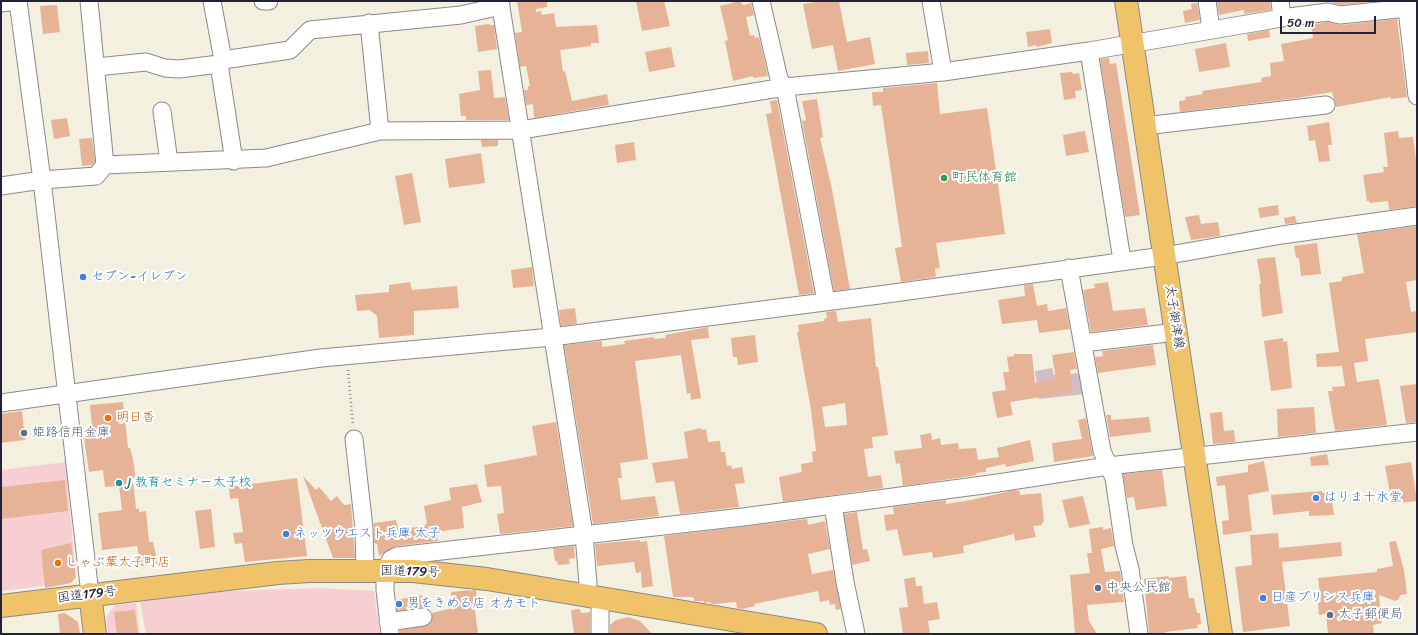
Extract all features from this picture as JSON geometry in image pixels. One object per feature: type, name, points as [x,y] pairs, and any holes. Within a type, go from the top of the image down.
[{"type":"main road","name":"太子御津線","points":[[1126,1],[1221,634]]},
{"type":"main road","name":"国道179号","points":[[1,606],[90,594],[278,573],[375,570],[440,573],[593,596],[816,634]]},
{"type":"main road","points":[[90,594],[95,634]]},
{"type":"street","points":[[1,3],[18,1],[42,180],[90,594]]},
{"type":"street","points":[[89,1],[106,165]]},
{"type":"street","points":[[212,1],[234,160]]},
{"type":"street","points":[[264,1],[269,1]]},
{"type":"street","points":[[761,1],[779,79],[785,87],[826,301]]},
{"type":"street","points":[[931,1],[943,72]]},
{"type":"street","points":[[1207,1],[1211,29]]},
{"type":"street","points":[[96,68],[146,62],[166,68],[179,69],[290,50],[310,30],[461,15],[501,4],[584,534],[588,584],[593,596],[600,634]]},
{"type":"street","points":[[1,186],[42,180],[96,176],[106,165],[266,158],[380,131],[521,130],[785,87],[943,72],[1133,44],[1211,29],[1281,9],[1328,12],[1340,15],[1410,5],[1417,96]]},
{"type":"street","points":[[369,23],[380,131]]},
{"type":"street","points":[[1089,51],[1122,260]]},
{"type":"street","points":[[1144,126],[1326,105]]},
{"type":"street","points":[[162,111],[169,162]]},
{"type":"street","points":[[1,403],[346,355],[552,337],[826,301],[1122,260],[1164,256],[1282,235],[1417,216]]},
{"type":"street","points":[[1069,268],[1102,451],[1114,478],[1124,546],[1130,570],[1139,634]]},
{"type":"street","points":[[1083,343],[1176,332]]},
{"type":"street","points":[[375,570],[398,556],[833,505],[998,483],[1108,466],[1417,432]]},
{"type":"street","points":[[354,439],[364,528],[375,570],[384,590],[389,628],[423,617]]},
{"type":"street","points":[[833,505],[845,582],[856,634]]},
{"type":"path","points":[[346,355],[354,439]]},
{"type":"shaded area","points":[[1052,368],[1054,375],[1081,373],[1085,394],[1039,399],[1035,371]]},
{"type":"shaded area","points":[[66,462],[75,568],[66,583],[1,591],[1,470]]},
{"type":"shaded area","points":[[320,588],[374,591],[380,634],[146,634],[140,602],[176,593]]},
{"type":"shaded area","points":[[136,603],[140,634],[108,634],[106,617],[115,605]]},
{"type":"building","points":[[517,1],[547,1],[547,7],[536,9],[536,12],[541,11],[542,15],[554,13],[556,27],[597,25],[599,43],[591,43],[591,46],[560,50],[563,72],[565,71],[572,101],[607,94],[609,105],[534,118],[533,104],[526,105],[524,90],[528,90],[528,86],[530,86],[526,66],[520,67],[515,33],[522,32]]},
{"type":"building","points":[[636,1],[664,1],[670,26],[642,31]]},
{"type":"building","points":[[740,1],[743,5],[751,3],[754,15],[746,17],[750,36],[754,35],[755,38],[759,37],[768,76],[753,78],[753,76],[733,81],[725,41],[728,40],[720,6]]},
{"type":"building","points":[[821,1],[839,1],[847,42],[870,37],[875,64],[838,71],[833,45],[812,49],[803,4]]},
{"type":"building","points":[[1217,1],[1270,1],[1271,10],[1244,14],[1244,10],[1219,15]]},
{"type":"building","points":[[1332,1],[1378,1],[1341,5],[1333,3]]},
{"type":"building","points":[[1197,3],[1200,20],[1185,23],[1183,11],[1192,9],[1191,4]]},
{"type":"building","points":[[57,5],[60,32],[43,34],[40,6]]},
{"type":"building","points":[[1397,19],[1407,97],[1391,99],[1391,97],[1336,107],[1332,92],[1297,98],[1180,112],[1179,101],[1186,100],[1185,97],[1203,94],[1202,91],[1262,82],[1261,78],[1271,76],[1270,63],[1284,61],[1281,44],[1313,38],[1311,25],[1327,22],[1341,25]]},
{"type":"building","points":[[489,24],[494,25],[497,49],[478,52],[475,26]]},
{"type":"building","points":[[1050,29],[1052,43],[1037,47],[1036,45],[1028,47],[1026,32]]},
{"type":"building","points":[[1269,30],[1270,37],[1248,41],[1247,34]]},
{"type":"building","points":[[1226,43],[1230,67],[1199,72],[1195,49]]},
{"type":"building","points":[[671,47],[675,67],[649,72],[645,52]]},
{"type":"building","points":[[928,51],[929,63],[907,65],[906,53]]},
{"type":"building","points":[[1109,58],[1110,64],[1116,63],[1140,215],[1125,217],[1100,59]]},
{"type":"building","points":[[491,70],[494,98],[505,97],[509,120],[466,120],[466,116],[461,116],[459,94],[480,90],[478,71]]},
{"type":"building","points":[[1072,72],[1073,74],[1079,73],[1082,90],[1075,91],[1076,98],[1064,100],[1060,73]]},
{"type":"building","name":"町民体育館","points":[[937,83],[940,114],[987,108],[1005,234],[936,243],[940,268],[935,269],[936,277],[901,282],[895,248],[902,247],[881,105],[873,106],[872,92],[883,92],[883,88]]},
{"type":"building","points":[[817,99],[823,137],[820,138],[832,189],[850,289],[834,291],[802,121],[806,120],[802,101]]},
{"type":"building","points":[[777,100],[814,293],[799,295],[766,114],[772,113],[770,101]]},
{"type":"building","points":[[67,118],[70,136],[54,139],[51,120]]},
{"type":"building","points":[[1329,122],[1332,145],[1328,145],[1330,161],[1319,162],[1315,140],[1309,141],[1307,126]]},
{"type":"building","points":[[1085,131],[1089,152],[1066,156],[1063,135]]},
{"type":"building","points":[[1398,131],[1399,138],[1413,137],[1417,167],[1417,206],[1389,210],[1388,201],[1370,203],[1367,201],[1363,175],[1384,172],[1383,167],[1388,167],[1384,133]]},
{"type":"building","points":[[92,138],[95,162],[92,165],[82,166],[79,139]]},
{"type":"building","points":[[481,140],[498,140],[498,146],[482,147]]},
{"type":"building","points":[[634,142],[636,160],[617,163],[615,145]]},
{"type":"building","points":[[481,153],[485,183],[449,188],[445,159]]},
{"type":"building","points":[[412,173],[421,222],[404,225],[395,176]]},
{"type":"building","points":[[1278,205],[1279,215],[1260,218],[1258,208]]},
{"type":"building","points":[[1199,215],[1201,224],[1218,222],[1220,236],[1191,240],[1185,217]]},
{"type":"building","points":[[1295,216],[1297,223],[1285,224],[1284,218]]},
{"type":"building","points":[[1417,226],[1417,280],[1406,282],[1411,312],[1417,311],[1417,332],[1365,339],[1368,361],[1354,363],[1357,382],[1379,379],[1387,425],[1335,431],[1328,391],[1333,391],[1332,387],[1345,386],[1342,366],[1317,367],[1316,354],[1339,352],[1329,283],[1342,281],[1342,277],[1364,273],[1357,234]]},
{"type":"building","points":[[1317,243],[1321,274],[1301,276],[1299,258],[1296,258],[1294,246]]},
{"type":"building","points":[[1275,257],[1283,313],[1262,317],[1259,284],[1261,284],[1257,259]]},
{"type":"building","points":[[532,267],[534,286],[513,288],[511,270]]},
{"type":"building","points":[[410,282],[412,290],[457,286],[459,308],[414,311],[414,335],[379,338],[377,316],[370,310],[357,311],[355,295],[389,292],[389,285]]},
{"type":"building","points":[[1108,282],[1113,311],[1145,308],[1148,325],[1091,332],[1083,290],[1095,288],[1094,284]]},
{"type":"building","points":[[1033,284],[1037,306],[1047,304],[1048,311],[1066,308],[1070,329],[1039,333],[1037,320],[1002,324],[998,300],[1025,296],[1024,285]]},
{"type":"building","points":[[575,308],[577,324],[561,326],[559,310]]},
{"type":"building","points":[[836,311],[838,322],[871,318],[876,367],[878,367],[888,435],[872,437],[873,448],[864,449],[868,477],[881,475],[883,488],[783,502],[779,477],[802,472],[801,464],[813,462],[812,452],[816,451],[811,410],[797,332],[799,332],[798,325],[824,321],[824,319],[827,318],[826,312]],"holes":[[[845,403],[847,425],[825,427],[822,407]]]},
{"type":"building","points":[[708,327],[709,338],[691,340],[701,398],[691,400],[690,393],[687,394],[681,355],[635,361],[648,459],[620,463],[622,478],[618,478],[621,500],[655,496],[659,516],[593,524],[564,345],[602,341],[602,347],[625,344],[624,341],[654,337],[654,339],[666,338],[665,335]]},
{"type":"building","points":[[755,335],[758,362],[738,365],[737,357],[733,357],[731,338]]},
{"type":"building","points":[[1283,338],[1283,342],[1287,341],[1292,388],[1271,391],[1264,341]]},
{"type":"building","points":[[1153,345],[1156,365],[1098,373],[1095,357],[1103,356],[1102,351]]},
{"type":"building","points":[[1074,352],[1077,369],[1070,370],[1073,392],[1010,402],[1013,415],[997,418],[992,392],[1006,390],[1003,372],[1009,372],[1007,357],[1014,356],[1014,354],[1032,354],[1035,383],[1056,379],[1052,355]]},
{"type":"building","points":[[1417,384],[1417,422],[1406,423],[1400,386]]},
{"type":"building","points":[[123,402],[128,448],[130,448],[133,459],[136,479],[133,479],[136,509],[139,509],[139,512],[146,511],[149,542],[153,542],[158,564],[141,566],[137,546],[102,550],[98,513],[122,510],[119,486],[105,487],[103,470],[89,472],[84,438],[93,437],[90,405]]},
{"type":"building","points":[[1314,407],[1316,433],[1278,437],[1277,409]]},
{"type":"building","points":[[22,411],[25,440],[1,443],[1,414]]},
{"type":"building","points":[[1222,412],[1224,431],[1234,430],[1235,442],[1213,444],[1210,413]]},
{"type":"building","points":[[1106,415],[1111,415],[1111,420],[1149,417],[1151,432],[1110,437]]},
{"type":"building","points":[[1086,418],[1093,456],[1054,462],[1052,443],[1082,439],[1078,420]]},
{"type":"building","points":[[556,422],[573,526],[500,534],[497,514],[504,513],[501,486],[487,487],[484,465],[537,455],[532,426]]},
{"type":"building","points":[[701,428],[701,430],[706,429],[708,442],[720,441],[721,452],[725,452],[727,466],[731,465],[732,469],[742,467],[745,483],[735,484],[739,507],[680,514],[674,481],[656,483],[652,463],[688,458],[684,432]]},
{"type":"building","points":[[931,433],[932,440],[940,438],[941,445],[958,443],[959,449],[976,448],[978,460],[999,457],[997,448],[1030,440],[1034,461],[1006,467],[1005,464],[986,468],[986,472],[976,473],[977,475],[903,486],[900,463],[896,464],[894,451],[922,448],[920,435]]},
{"type":"building","points":[[1327,454],[1329,465],[1311,466],[1310,457]]},
{"type":"building","points":[[1264,461],[1269,491],[1248,495],[1252,531],[1223,535],[1222,521],[1229,520],[1225,485],[1217,486],[1216,477],[1248,472],[1248,465]]},
{"type":"building","points":[[1411,462],[1417,501],[1392,504],[1385,466]]},
{"type":"building","points":[[1162,470],[1167,506],[1136,510],[1134,497],[1127,498],[1123,474]]},
{"type":"building","points":[[303,476],[316,490],[319,487],[331,501],[337,496],[344,505],[351,504],[355,558],[333,558]]},
{"type":"building","points":[[297,478],[307,556],[245,562],[242,543],[235,544],[233,533],[243,532],[238,498],[230,499],[229,487]]},
{"type":"building","points":[[65,480],[68,511],[1,519],[1,487]]},
{"type":"building","points":[[477,484],[482,502],[462,507],[464,528],[436,532],[438,541],[396,546],[379,556],[377,544],[374,543],[374,523],[396,520],[398,528],[425,527],[425,524],[427,524],[424,506],[451,500],[449,488]]},
{"type":"building","points":[[1015,490],[1020,491],[1020,495],[1041,493],[1044,522],[1042,522],[1042,525],[1033,526],[1036,537],[1015,541],[1014,534],[963,546],[964,553],[933,558],[932,552],[903,556],[897,529],[886,531],[884,515],[894,514],[893,507],[946,500],[946,504]]},
{"type":"building","points":[[1322,491],[1322,493],[1331,492],[1334,515],[1309,516],[1309,511],[1273,515],[1271,495]]},
{"type":"building","points":[[1083,496],[1090,524],[1069,528],[1062,500]]},
{"type":"building","points":[[211,509],[215,547],[200,549],[195,511]]},
{"type":"building","points":[[857,512],[863,550],[867,549],[870,561],[852,565],[844,514]]},
{"type":"building","points":[[807,519],[808,525],[825,521],[830,549],[808,554],[812,574],[833,570],[841,609],[836,610],[835,604],[830,605],[829,600],[820,602],[818,591],[754,604],[755,606],[742,609],[737,608],[736,602],[712,604],[709,602],[704,603],[704,601],[694,601],[694,598],[691,597],[673,597],[664,536]]},
{"type":"building","points":[[1103,527],[1103,530],[1111,528],[1114,546],[1101,549],[1105,572],[1120,571],[1124,602],[1087,605],[1089,621],[1097,634],[1075,634],[1070,575],[1090,573],[1087,553],[1092,553],[1089,529]]},
{"type":"building","points":[[1278,533],[1279,548],[1341,542],[1342,556],[1282,562],[1290,626],[1243,632],[1235,567],[1252,565],[1250,535]]},
{"type":"building","points":[[640,540],[640,542],[647,541],[653,586],[642,588],[641,572],[636,573],[634,562],[597,566],[595,544]]},
{"type":"building","points":[[1396,541],[1404,570],[1407,594],[1400,595],[1399,599],[1395,601],[1379,595],[1382,623],[1373,625],[1374,634],[1328,634],[1326,614],[1319,615],[1318,603],[1321,602],[1318,578],[1377,572],[1377,569],[1393,566],[1389,542]]},
{"type":"building","name":"しゃぶ葉太子町店","points":[[71,543],[76,577],[71,583],[45,588],[41,550]]},
{"type":"building","points":[[574,546],[575,558],[569,559],[570,564],[558,565],[557,561],[555,561],[553,548]]},
{"type":"building","points":[[1168,576],[1169,578],[1186,576],[1189,598],[1194,598],[1197,613],[1200,613],[1201,624],[1197,625],[1198,628],[1165,632],[1166,634],[1149,634],[1144,579]]},
{"type":"building","points":[[915,577],[916,586],[922,586],[924,604],[937,602],[940,619],[928,621],[930,634],[903,634],[899,608],[908,607],[904,579]]},
{"type":"building","points":[[476,590],[477,603],[474,603],[478,634],[400,634],[400,630],[429,625],[432,620],[432,613],[453,608],[451,592]]},
{"type":"building","points":[[422,595],[424,607],[397,611],[396,600]]},
{"type":"building","points":[[580,609],[581,613],[590,612],[590,634],[574,634],[571,610]]},
{"type":"building","points":[[135,610],[138,634],[117,634],[114,612]]},
{"type":"building","points":[[65,613],[78,622],[80,634],[60,634],[58,614]]},
{"type":"building","points":[[628,617],[640,621],[652,634],[610,634],[610,625],[616,620]]},
{"type":"place","name":"町民体育館","points":[[944,178]]},
{"type":"place","name":"セブン-イレブン","points":[[83,277]]},
{"type":"place","name":"明日香","points":[[108,418]]},
{"type":"place","name":"姫路信用金庫","points":[[24,433]]},
{"type":"place","name":"j 教育セミナー太子校","points":[[119,483]]},
{"type":"place","name":"はりま十水堂","points":[[1316,498]]},
{"type":"place","name":"ネッツウエスト兵庫 太子","points":[[286,534]]},
{"type":"place","name":"しゃぶ葉太子町店","points":[[58,563]]},
{"type":"place","name":"中央公民館","points":[[1098,588]]},
{"type":"place","name":"日産プリンス兵庫","points":[[1263,598]]},
{"type":"place","name":"男をきめる店 オカモト","points":[[399,604]]},
{"type":"place","name":"太子郵便局","points":[[1330,615]]}]
